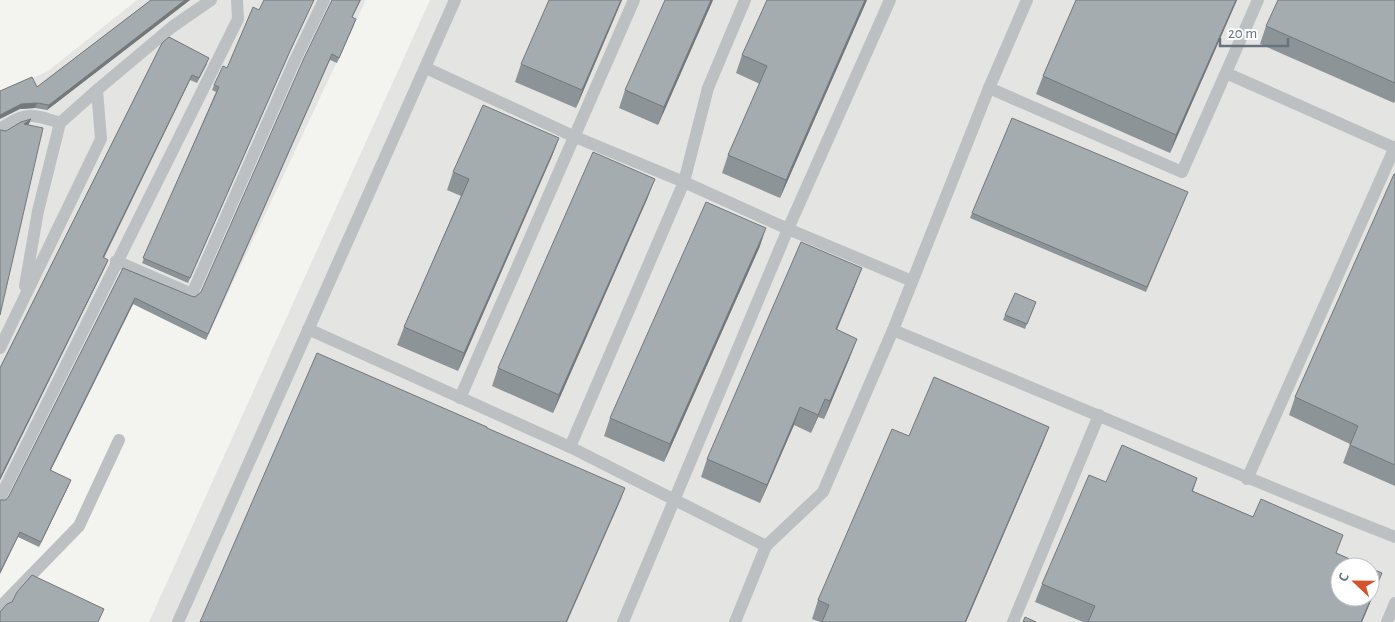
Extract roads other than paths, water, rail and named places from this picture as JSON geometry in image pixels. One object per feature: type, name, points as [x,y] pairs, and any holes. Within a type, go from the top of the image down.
[{"type":"lane","points":[[22,301],[38,211],[60,122],[172,27],[211,0]]},
{"type":"lane","points":[[0,498],[116,261],[238,19],[237,0]]},
{"type":"lane","points":[[116,261],[192,294],[295,60],[324,0]]},
{"type":"lane","points":[[178,622],[308,329],[332,280],[455,0]]},
{"type":"lane","points":[[460,398],[634,0]]},
{"type":"lane","points":[[570,447],[684,182],[708,88],[745,0]]},
{"type":"lane","points":[[622,622],[788,229],[890,0]]},
{"type":"lane","points":[[736,622],[766,546],[823,492],[893,330],[989,88],[1027,0]]},
{"type":"lane","points":[[989,88],[1182,172],[1258,0]]},
{"type":"lane","points":[[426,68],[574,136],[912,281]]},
{"type":"lane","points":[[1226,73],[1395,147],[1247,479]]},
{"type":"lane","points":[[0,348],[101,139],[97,90]]},
{"type":"lane","points":[[0,129],[18,118],[36,115],[60,122]]},
{"type":"lane","points":[[308,329],[570,447],[766,546]]},
{"type":"lane","points":[[893,330],[1100,415],[1247,479],[1395,537]]},
{"type":"lane","points":[[1018,618],[1100,415]]},
{"type":"lane","points":[[0,614],[5,602],[79,526],[119,440]]},
{"type":"lane","points":[[1387,622],[1395,603]]}]
